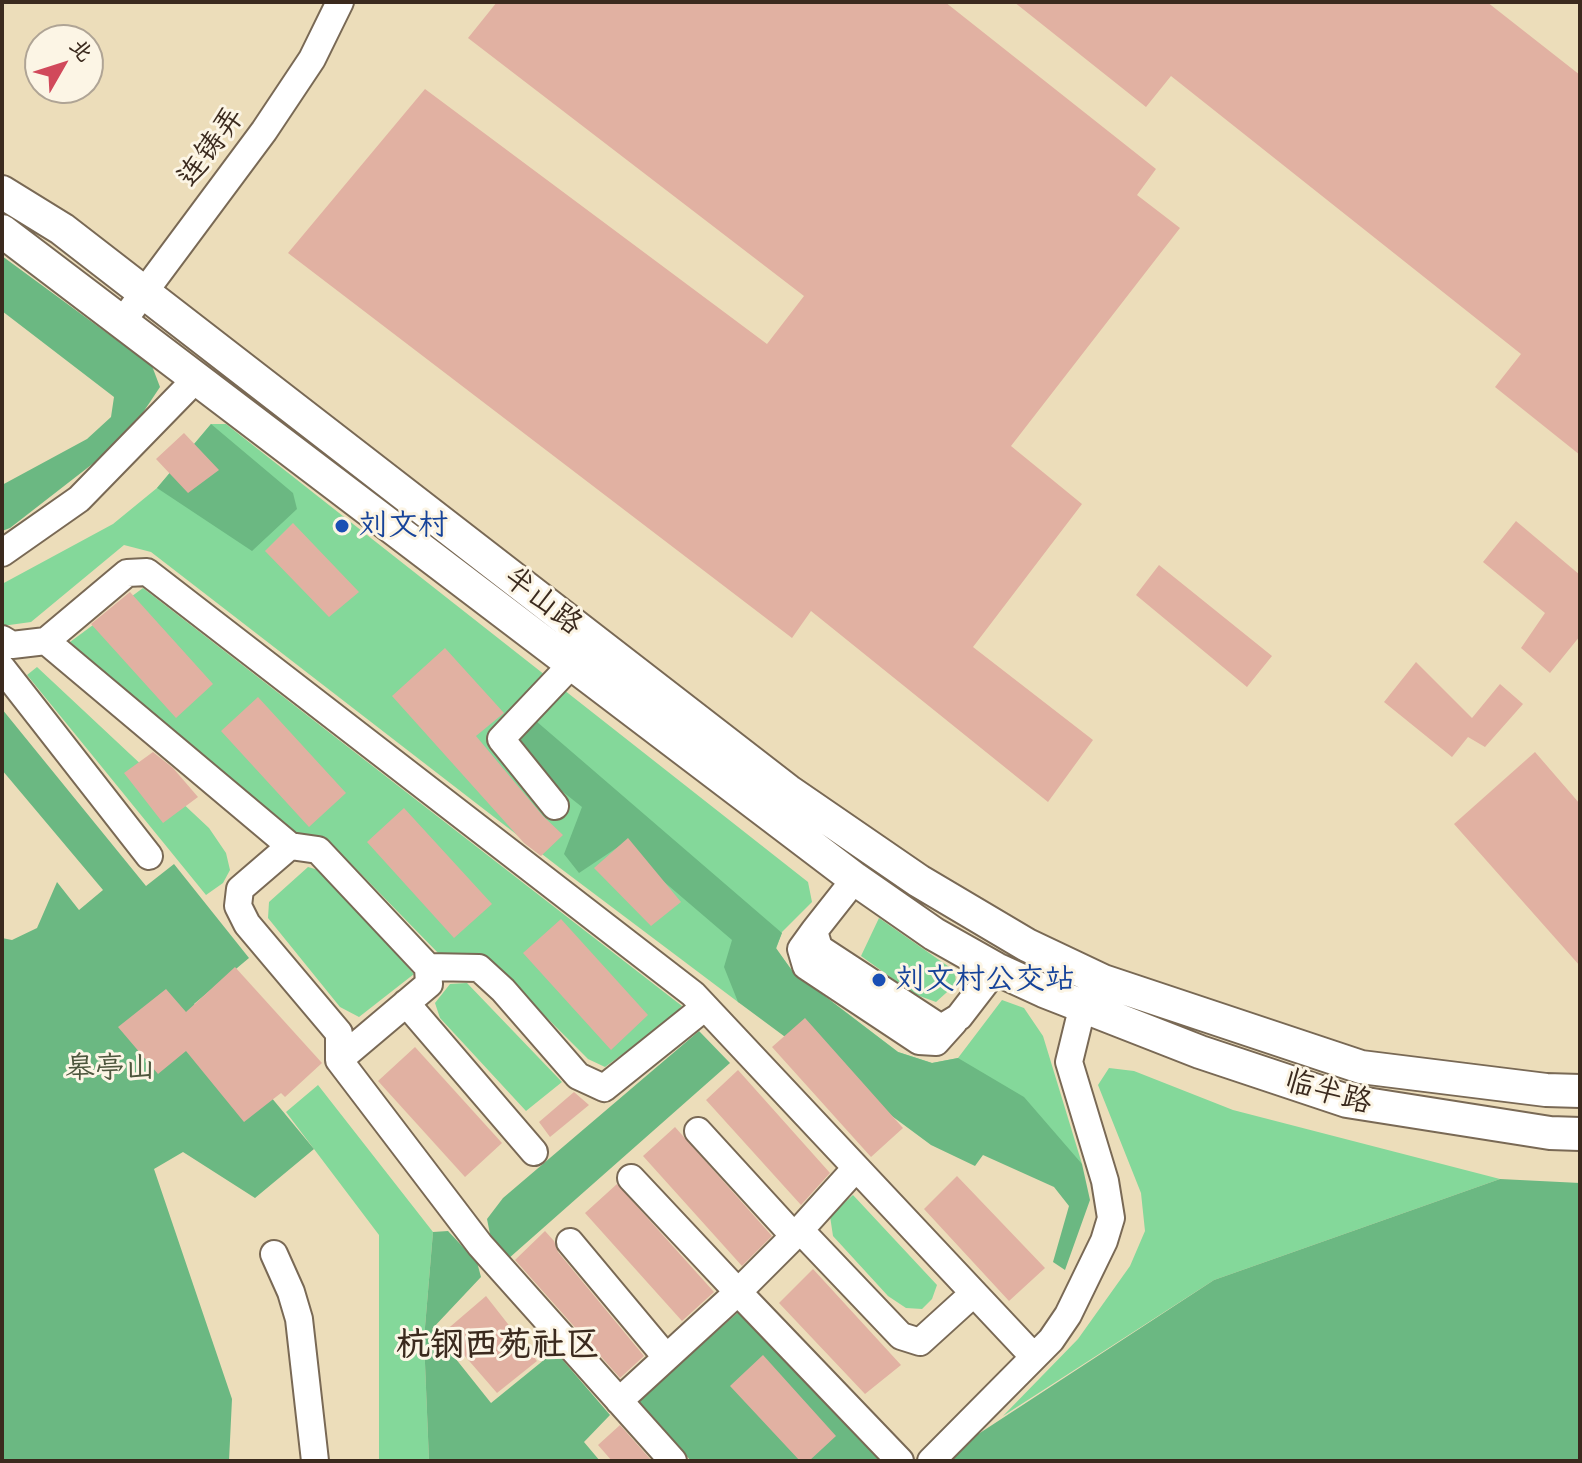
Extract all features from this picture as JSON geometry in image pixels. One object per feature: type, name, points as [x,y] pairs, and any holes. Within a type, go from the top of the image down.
[{"type":"main road","name":"半山路","points":[[2,192],[62,229],[788,791],[919,881],[1027,945],[1094,994]]},
{"type":"main road","name":"半山路","points":[[2,231],[855,879],[934,934],[996,969],[1094,994]]},
{"type":"main road","name":"临半路","points":[[1094,994],[1361,1067],[1546,1090],[1580,1091]]},
{"type":"main road","name":"临半路","points":[[1094,994],[1200,1052],[1347,1101],[1550,1133],[1580,1134]]},
{"type":"street","name":"连铸弄","points":[[122,322],[264,131],[312,59],[340,2]]},
{"type":"street","points":[[2,553],[79,499],[112,469],[196,379]]},
{"type":"street","points":[[2,639],[12,645],[46,641],[127,573],[147,572],[693,994],[1034,1357]]},
{"type":"street","points":[[46,641],[290,846],[318,850],[428,967],[429,984],[339,1060]]},
{"type":"street","points":[[555,806],[501,739],[573,663]]},
{"type":"street","points":[[2,668],[149,856]]},
{"type":"street","points":[[290,846],[240,889],[238,906],[247,924],[339,1033],[339,1060],[480,1245],[673,1461]]},
{"type":"street","points":[[855,879],[814,931],[819,948],[941,1028],[959,1017],[996,969]]},
{"type":"street","points":[[428,967],[479,968],[503,990],[578,1076],[604,1088],[705,1007]]},
{"type":"street","points":[[931,1461],[1051,1340],[1068,1315],[1099,1254],[1111,1218],[1105,1181],[1069,1062],[1079,1021],[1094,994]]},
{"type":"street","points":[[406,1003],[534,1152]]},
{"type":"street","points":[[698,1131],[901,1336],[920,1342],[974,1293]]},
{"type":"street","points":[[619,1401],[738,1292],[856,1168]]},
{"type":"street","points":[[631,1178],[900,1461]]},
{"type":"street","points":[[570,1242],[666,1357]]},
{"type":"street","points":[[274,1254],[299,1319],[315,1461]]},
{"type":"green space","points":[[2,256],[152,366],[160,387],[142,414],[95,462],[2,531],[2,485],[87,439],[111,417],[114,397],[2,311]]},
{"type":"green space","points":[[211,424],[226,424],[808,882],[812,902],[782,932],[776,949],[793,972],[898,1052],[932,1063],[958,1058],[1002,1000],[1024,1008],[1043,1036],[1082,1164],[738,1002],[151,552],[124,545],[31,622],[2,626],[2,584],[113,524],[157,488]]},
{"type":"green space","points":[[211,424],[293,493],[297,509],[252,551],[157,488]]},
{"type":"green space","points":[[143,588],[682,1006],[671,1019],[605,1067],[588,1059],[486,957],[440,955],[325,837],[295,834],[70,642]]},
{"type":"green space","points":[[37,667],[209,828],[226,853],[230,870],[223,883],[206,895],[27,675]]},
{"type":"green space","name":"皋亭山","points":[[2,709],[146,886],[174,864],[249,958],[194,1004],[314,1149],[255,1198],[183,1152],[154,1169],[232,1399],[229,1461],[2,1461],[2,938],[12,940],[37,928],[57,882],[79,910],[103,890],[2,770]]},
{"type":"green space","points":[[536,721],[782,933],[776,948],[793,972],[898,1052],[932,1063],[958,1058],[1024,1097],[1082,1164],[1090,1200],[1065,1270],[1053,1262],[1069,1206],[1054,1187],[983,1155],[975,1166],[931,1145],[738,1002],[724,967],[732,940],[621,845],[579,873],[564,854],[582,807],[548,780],[519,742]]},
{"type":"green space","points":[[308,867],[322,871],[414,974],[359,1017],[340,1007],[268,918],[269,902]]},
{"type":"green space","points":[[879,918],[955,971],[956,984],[936,1002],[914,994],[861,956]]},
{"type":"green space","points":[[467,983],[562,1082],[526,1111],[440,1018],[435,1003],[450,984]]},
{"type":"green space","points":[[699,1031],[730,1063],[508,1259],[491,1239],[487,1219],[503,1198]]},
{"type":"green space","points":[[1109,1068],[1134,1071],[1233,1110],[1500,1179],[1214,1280],[1003,1416],[1078,1339],[1130,1266],[1145,1231],[1141,1193],[1098,1085]]},
{"type":"green space","points":[[318,1085],[433,1232],[424,1339],[429,1461],[379,1461],[379,1235],[286,1112]]},
{"type":"green space","points":[[1500,1179],[1580,1183],[1580,1461],[937,1461],[1214,1280]]},
{"type":"green space","points":[[853,1195],[937,1285],[932,1299],[922,1309],[906,1308],[888,1296],[833,1236],[830,1216]]},
{"type":"green space","points":[[448,1231],[477,1262],[481,1277],[432,1329],[491,1403],[555,1351],[610,1415],[584,1442],[600,1461],[429,1461],[424,1339],[433,1232]]},
{"type":"green space","points":[[743,1308],[889,1461],[691,1461],[638,1401]]},
{"type":"building","points":[[497,2],[945,2],[1156,169],[1137,195],[1180,228],[1011,446],[1082,504],[973,647],[1093,740],[1048,802],[811,611],[792,638],[288,253],[425,89],[767,344],[804,296],[468,38]]},
{"type":"building","points":[[1014,2],[1487,2],[1580,75],[1580,455],[1495,387],[1521,354],[1171,76],[1146,107]]},
{"type":"building","points":[[184,433],[219,470],[188,493],[156,459]]},
{"type":"building","points":[[1516,521],[1580,575],[1580,636],[1550,673],[1521,648],[1545,613],[1483,562]]},
{"type":"building","points":[[293,523],[359,592],[329,617],[265,551]]},
{"type":"building","points":[[1159,565],[1272,656],[1247,687],[1136,595]]},
{"type":"building","points":[[130,592],[213,684],[176,718],[91,624]]},
{"type":"building","points":[[445,648],[504,713],[476,736],[543,816],[563,835],[541,856],[524,843],[392,696]]},
{"type":"building","points":[[1416,662],[1472,718],[1500,684],[1523,704],[1485,747],[1468,737],[1452,757],[1384,702]]},
{"type":"building","points":[[258,697],[346,793],[309,827],[221,731]]},
{"type":"building","points":[[153,752],[173,768],[198,797],[163,823],[124,773]]},
{"type":"building","points":[[1535,752],[1580,804],[1580,966],[1454,824]]},
{"type":"building","points":[[404,808],[492,904],[454,938],[367,842]]},
{"type":"building","points":[[628,838],[681,902],[651,926],[594,868]]},
{"type":"building","points":[[561,919],[648,1015],[611,1050],[523,953]]},
{"type":"building","points":[[235,967],[322,1063],[285,1097],[281,1093],[244,1122],[186,1051],[158,1074],[118,1027],[166,989],[186,1012]]},
{"type":"building","points":[[805,1018],[903,1128],[871,1157],[772,1047]]},
{"type":"building","points":[[415,1047],[502,1143],[465,1177],[378,1081]]},
{"type":"building","points":[[738,1070],[830,1173],[801,1205],[706,1100]]},
{"type":"building","points":[[574,1092],[589,1105],[550,1137],[539,1122]]},
{"type":"building","points":[[675,1127],[772,1236],[742,1266],[643,1156]]},
{"type":"building","points":[[957,1176],[1045,1268],[1009,1301],[924,1209]]},
{"type":"building","points":[[617,1184],[714,1292],[682,1321],[585,1213]]},
{"type":"building","points":[[545,1231],[558,1252],[644,1356],[620,1378],[515,1260]]},
{"type":"building","points":[[813,1269],[901,1365],[865,1394],[779,1303]]},
{"type":"building","points":[[486,1296],[537,1361],[497,1393],[444,1332]]},
{"type":"building","points":[[763,1355],[836,1436],[809,1461],[800,1461],[730,1386]]},
{"type":"building","points":[[620,1425],[652,1461],[612,1461],[598,1445]]},
{"type":"place","name":"刘文村","points":[[342,526]]},
{"type":"place","name":"刘文村公交站","points":[[879,980]]},
{"type":"district","name":"杭钢西苑社区","points":[[498,1345]]}]
